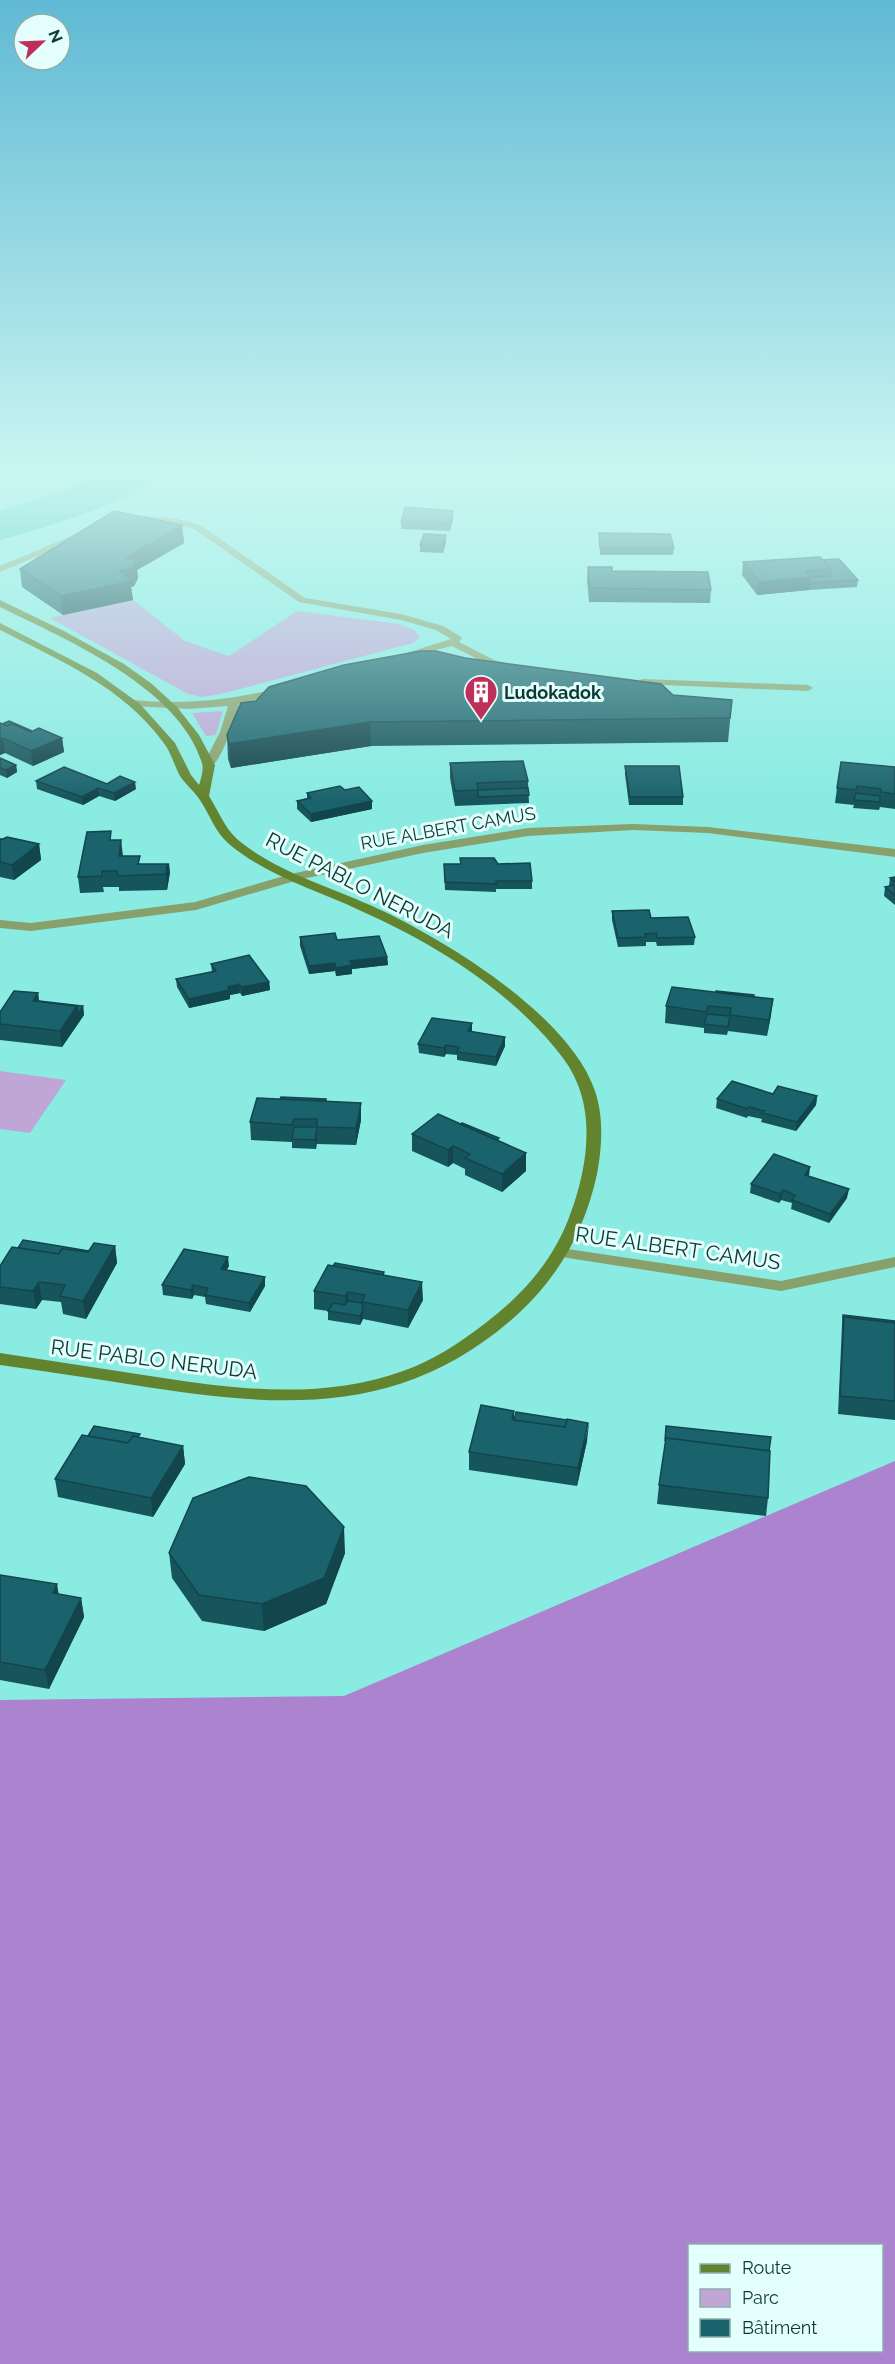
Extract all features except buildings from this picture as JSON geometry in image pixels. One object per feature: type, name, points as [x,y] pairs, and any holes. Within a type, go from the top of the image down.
[{"type":"main road","points":[[0,603],[111,661],[148,686],[173,708],[188,726],[209,765],[203,796]]},
{"type":"main road","name":"RUE PABLO NERUDA","points":[[0,626],[77,666],[132,703],[154,723],[172,746],[188,779],[203,796],[217,823],[231,840],[254,857],[370,909],[430,940],[476,971],[508,997],[569,1055],[589,1091],[596,1127],[590,1179],[578,1220],[561,1253],[521,1304],[482,1335],[446,1357],[402,1377],[308,1396],[231,1394],[0,1359]]},
{"type":"street","points":[[274,580],[302,600],[320,605],[415,618],[437,626],[457,638],[453,643],[401,658]]},
{"type":"street","points":[[453,643],[492,662],[523,668]]},
{"type":"street","points":[[635,682],[808,688]]},
{"type":"street","points":[[132,703],[173,708],[234,704],[290,688]]},
{"type":"street","points":[[209,765],[225,732],[234,704]]},
{"type":"street","name":"RUE ALBERT CAMUS","points":[[0,924],[31,927],[196,906],[295,877],[423,849],[528,832],[633,827],[708,830],[895,853]]},
{"type":"street","name":"RUE ALBERT CAMUS","points":[[561,1253],[781,1286],[895,1262]]},
{"type":"green space","points":[[133,600],[185,641],[229,656],[297,611],[399,624],[414,630],[420,637],[413,643],[225,693],[202,697],[188,694],[50,618]]},
{"type":"green space","points":[[223,711],[216,735],[206,736],[192,713]]},
{"type":"green space","points":[[0,1071],[66,1080],[30,1133],[0,1129]]},
{"type":"shaded area","points":[[895,1461],[895,2364],[0,2364],[0,1700],[344,1696]]},
{"type":"place","name":"Ludokadok","points":[[481,721]]}]
